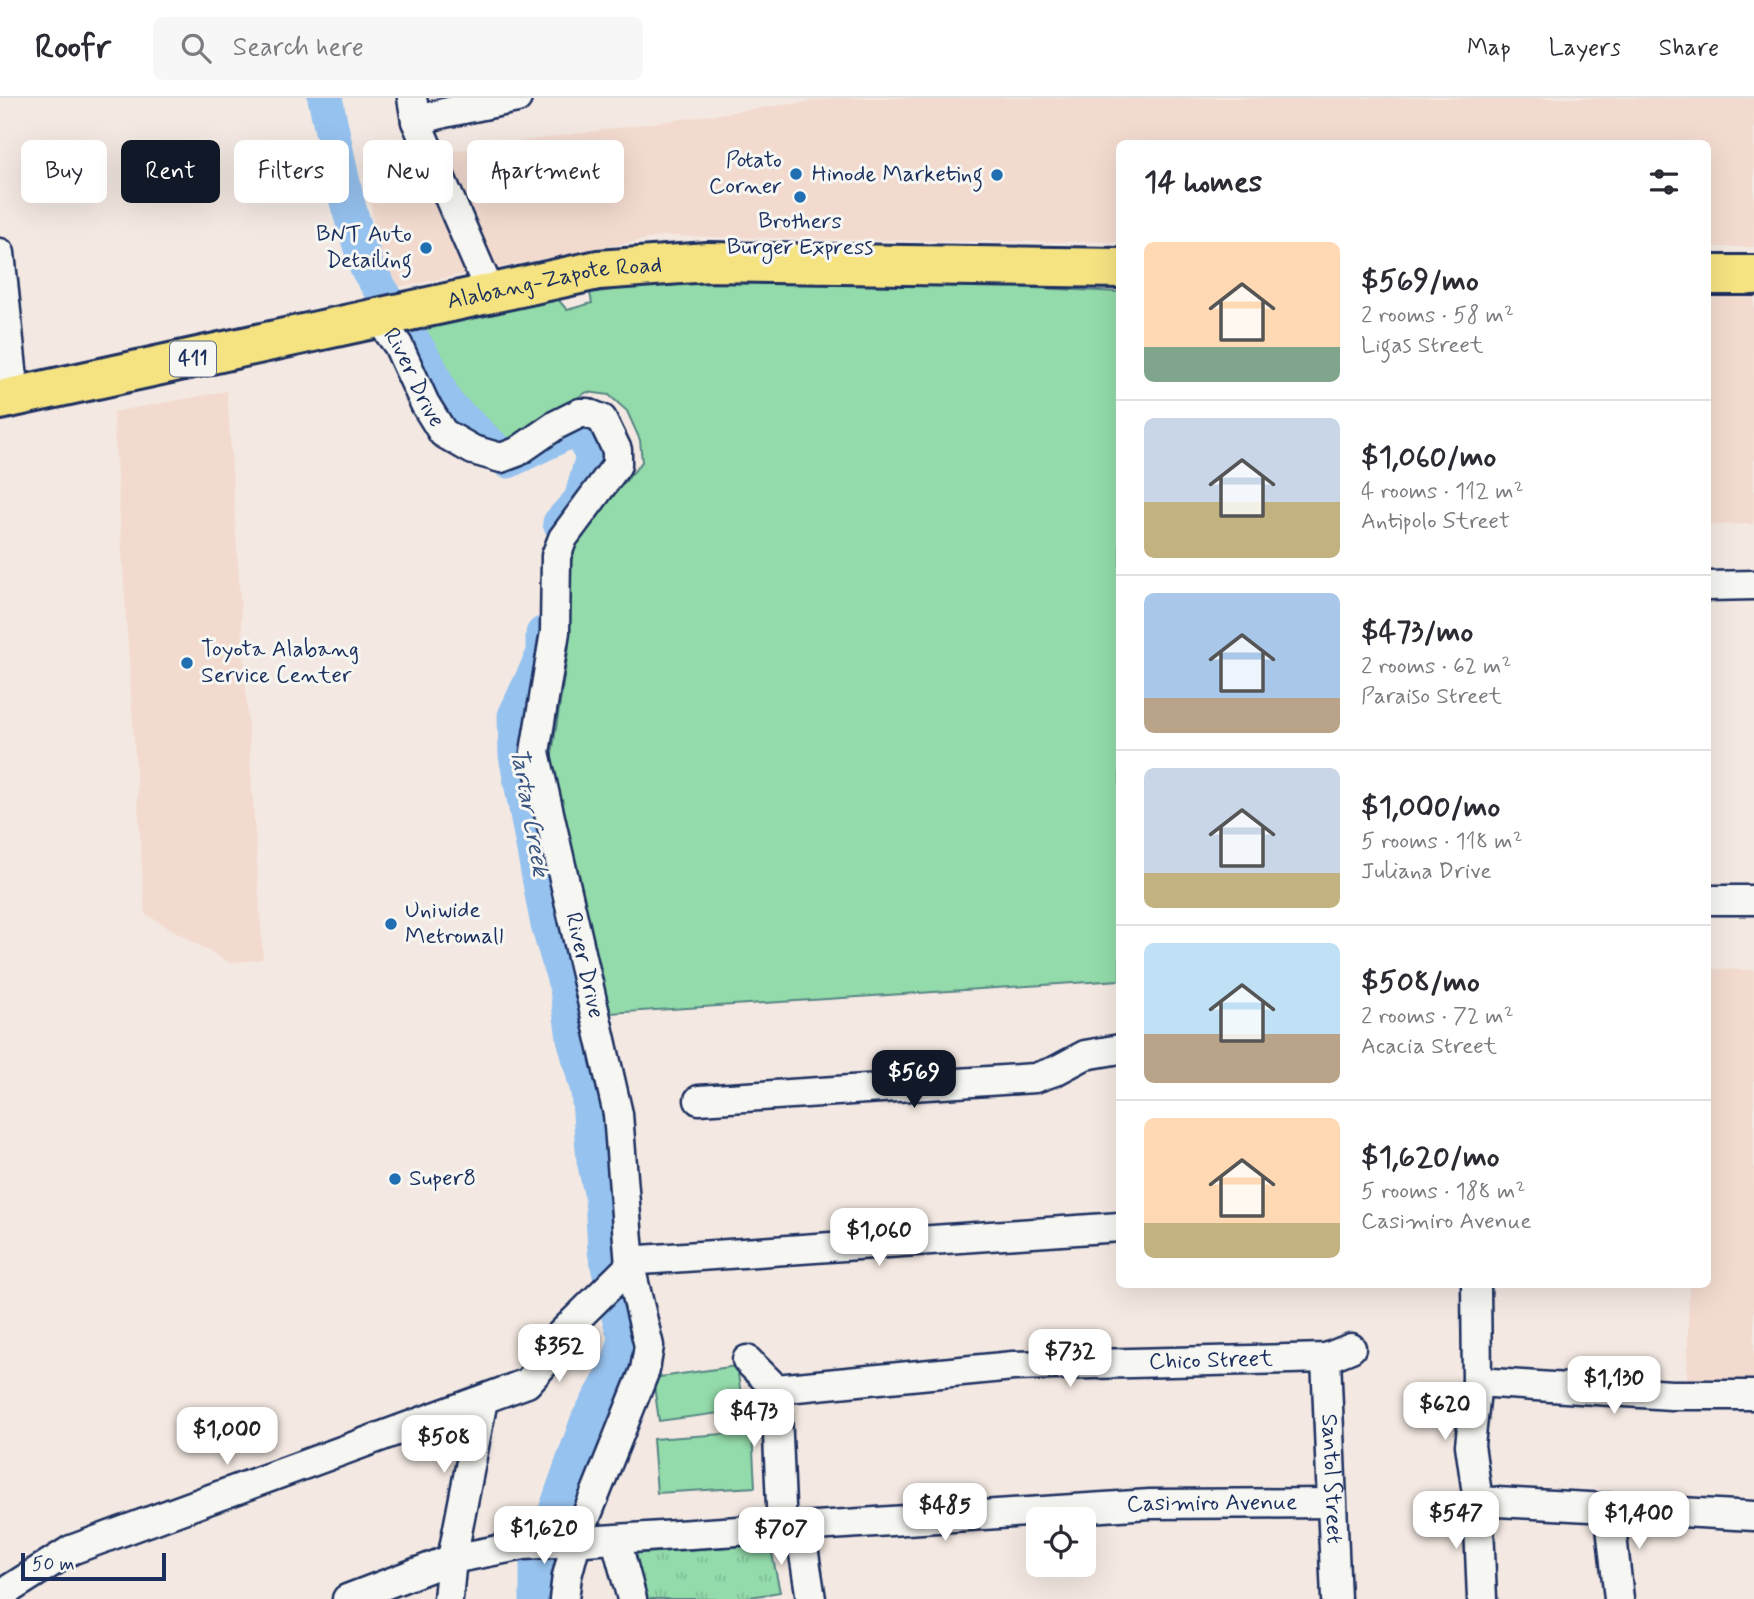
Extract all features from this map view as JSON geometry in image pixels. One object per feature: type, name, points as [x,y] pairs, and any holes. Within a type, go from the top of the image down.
[{"type":"highway","name":"Alabang-Zapote Road","points":[[8,399],[598,270],[708,261],[1116,268]]},
{"type":"highway","points":[[1711,275],[1754,275]]},
{"type":"street","points":[[490,292],[414,110],[444,113],[517,98]]},
{"type":"street","points":[[0,253],[8,399]]},
{"type":"street","name":"River Drive","points":[[382,317],[425,404],[443,433],[473,450],[501,458],[516,452],[556,425],[580,413],[602,419],[617,450],[617,465],[563,538],[556,556],[555,632],[534,752],[618,1114],[625,1271],[649,1346],[645,1370],[567,1543],[564,1599]]},
{"type":"street","points":[[1711,586],[1754,585]]},
{"type":"street","points":[[1711,900],[1754,900]]},
{"type":"street","points":[[699,1100],[1035,1078],[1085,1055],[1116,1050]]},
{"type":"street","points":[[0,1595],[71,1550],[527,1383],[543,1365],[554,1341],[625,1271],[641,1261],[1116,1227]]},
{"type":"street","points":[[1476,1288],[1477,1382],[1470,1445],[1478,1501],[1482,1599]]},
{"type":"street","name":"Chico Street","points":[[776,1389],[1013,1366],[1339,1353]]},
{"type":"street","name":"Santol Street","points":[[1336,1599],[1331,1503],[1339,1353]]},
{"type":"street","points":[[747,1360],[776,1389],[791,1529],[811,1599]]},
{"type":"street","points":[[1477,1382],[1671,1395],[1754,1395]]},
{"type":"street","points":[[448,1599],[452,1559],[483,1400]]},
{"type":"street","points":[[1478,1501],[1754,1516]]},
{"type":"street","name":"Casimiro Avenue","points":[[347,1599],[452,1559],[524,1545],[1150,1504],[1331,1503]]},
{"type":"street","points":[[1609,1508],[1619,1599]]},
{"type":"street","points":[[616,1541],[632,1599]]},
{"type":"shaded area","points":[[834,98],[1754,98],[1754,247],[1711,247],[1711,140],[1116,140],[1116,242],[664,236],[393,288],[376,237],[370,203],[453,203],[453,151],[467,149],[467,203],[624,203],[624,140],[530,140]]},
{"type":"shaded area","points":[[1711,292],[1754,292],[1754,524],[1711,525]]},
{"type":"shaded area","name":"Toyota Alabang Service Center","points":[[227,391],[263,959],[230,963],[145,914],[113,412]]},
{"type":"shaded area","points":[[1711,969],[1754,970],[1754,1381],[1687,1380],[1689,1288],[1711,1288]]},
{"type":"green space","points":[[674,281],[886,281],[1116,292],[1116,980],[610,1013],[551,760],[569,646],[572,544],[642,462],[640,440],[627,411],[609,395],[587,392],[508,439],[464,421],[454,407],[419,328],[557,298],[567,310],[592,303],[590,293]]},
{"type":"green space","points":[[737,1366],[743,1410],[659,1421],[653,1378]]},
{"type":"green space","points":[[752,1432],[755,1487],[657,1493],[653,1439]]},
{"type":"green space","points":[[770,1544],[780,1592],[739,1599],[638,1599],[629,1554]]},
{"type":"waterway","name":"Tartar Creek","points":[[325,98],[347,202],[367,268],[428,365],[446,404],[508,461],[570,431],[583,437],[593,456],[581,500],[560,523]]},
{"type":"waterway","name":"Tartar Creek","points":[[537,1599],[537,1564],[588,1420],[618,1367],[626,1339],[605,1251],[602,1197],[594,1160],[588,1091],[574,1038],[567,989],[548,925],[516,755],[515,716],[543,656],[543,634]]},
{"type":"place","name":"Potato Corner","points":[[796,174]]},
{"type":"place","name":"Hinode Marketing","points":[[997,175]]},
{"type":"place","name":"Brothers Burger Express","points":[[800,197]]},
{"type":"place","name":"BNT Auto Detailing","points":[[426,248]]},
{"type":"place","name":"Toyota Alabang Service Center","points":[[187,663]]},
{"type":"place","name":"Uniwide Metromall","points":[[391,924]]},
{"type":"place","name":"Super8","points":[[395,1179]]}]
